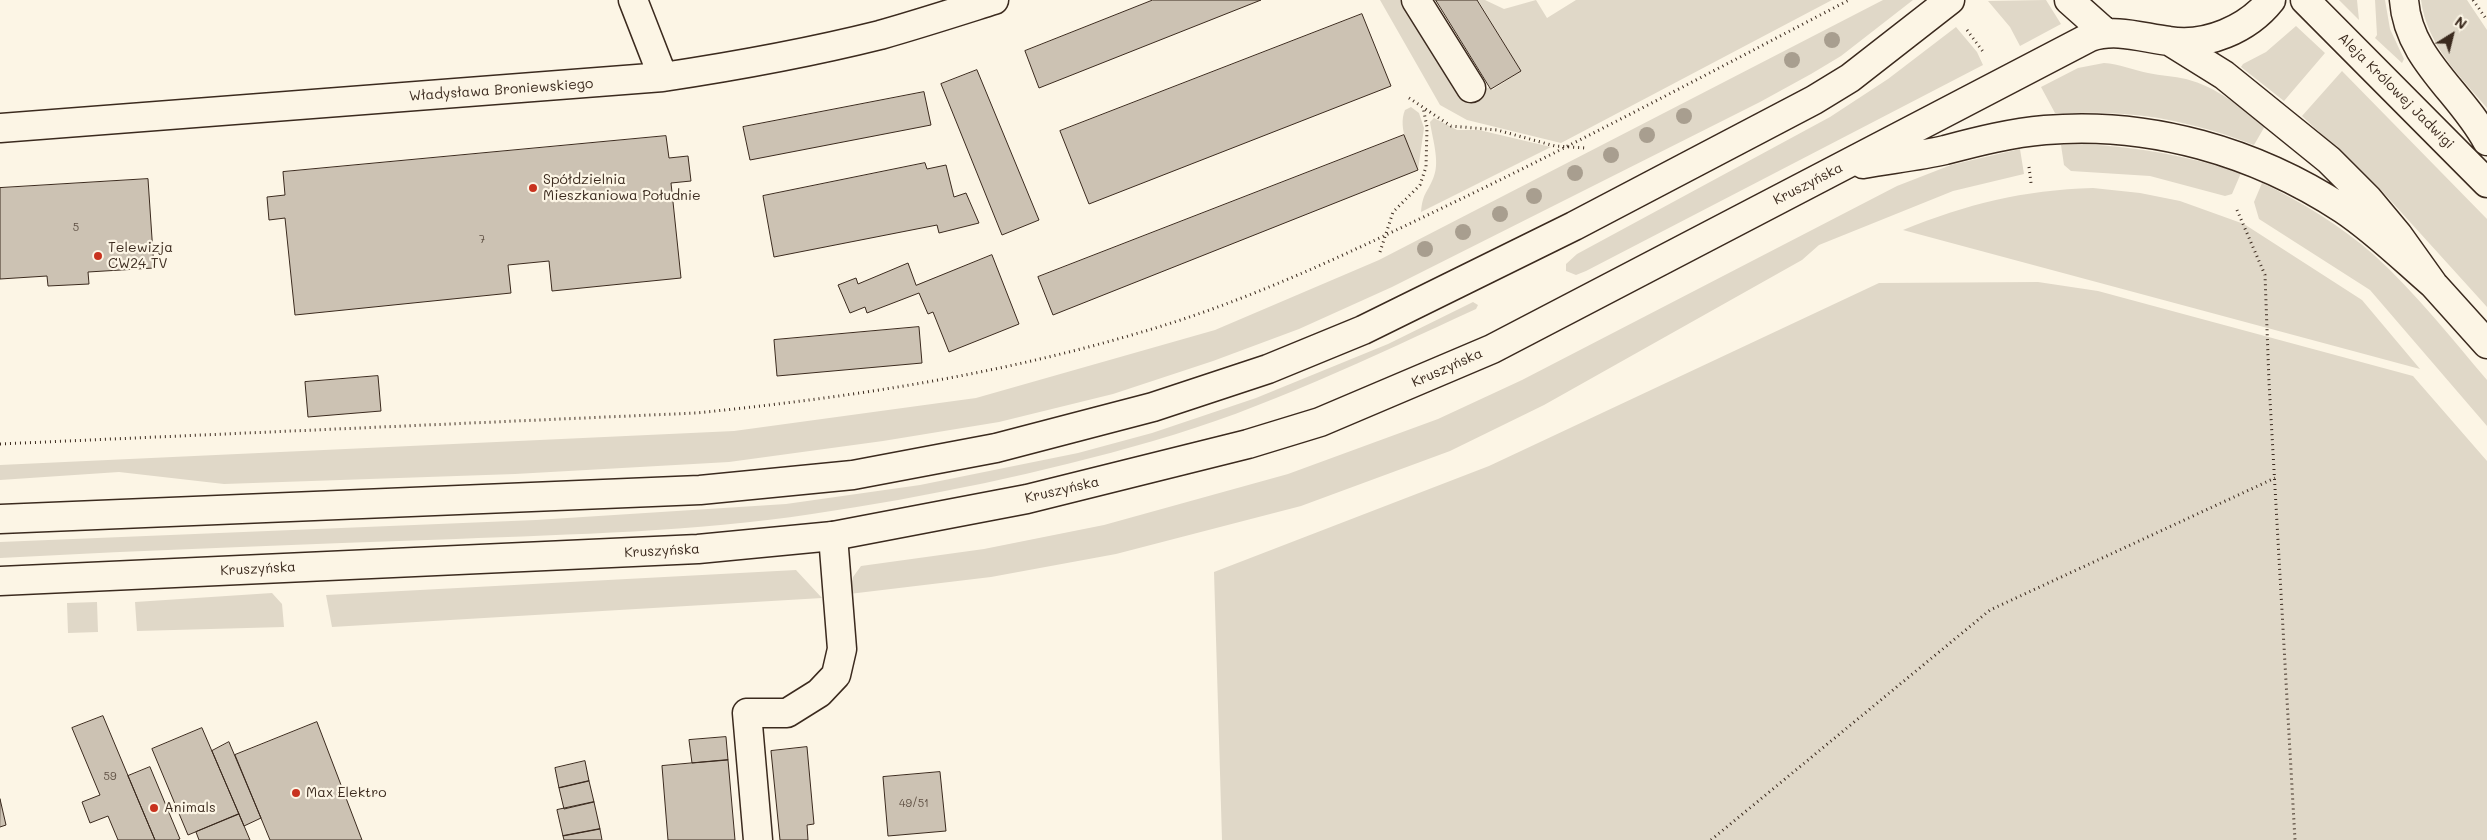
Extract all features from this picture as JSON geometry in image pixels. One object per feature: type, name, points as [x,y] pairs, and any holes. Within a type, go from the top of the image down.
[{"type":"main road","points":[[633,0],[662,77]]},
{"type":"main road","name":"Władysława Broniewskiego","points":[[0,128],[662,77],[751,63],[836,45],[889,32],[994,0]]},
{"type":"main road","points":[[1416,0],[1471,88]]},
{"type":"main road","points":[[0,520],[700,490],[853,475],[996,448],[1152,407],[1268,369],[1364,330],[1574,226],[1814,100],[1850,78],[1950,0]]},
{"type":"main road","points":[[2069,0],[2106,33],[2139,36],[2170,42],[2189,42],[2223,35],[2254,17],[2271,0]]},
{"type":"main road","name":"Aleja Królowej Jadwigi","points":[[2305,0],[2487,183]]},
{"type":"main road","points":[[2404,0],[2407,19],[2418,49],[2478,124],[2487,141]]},
{"type":"main road","name":"Kruszyńska","points":[[0,581],[698,549],[833,536],[1036,497],[1248,444],[1320,422],[1492,349],[2036,64],[2077,43],[2106,33]]},
{"type":"main road","points":[[2170,42],[2224,75],[2329,160],[2362,193],[2398,235],[2433,284],[2487,344]]},
{"type":"main road","points":[[1837,169],[1944,150],[1991,137],[2047,130],[2109,129],[2170,137],[2229,153],[2303,185],[2345,210],[2433,284]]},
{"type":"main road","points":[[758,840],[747,713],[787,713],[819,693],[836,675],[842,649],[833,536]]},
{"type":"path","points":[[0,444],[696,413],[860,394],[1015,365],[1137,334],[1246,296],[1384,236],[1564,147],[1849,0]]},
{"type":"path","points":[[2473,0],[2487,20]]},
{"type":"path","points":[[1409,98],[1452,126],[1497,130],[1564,147],[1586,148]]},
{"type":"path","points":[[1380,252],[1393,212],[1420,185],[1426,167],[1427,127],[1422,107]]},
{"type":"path","points":[[2237,210],[2265,275],[2295,840]]},
{"type":"path","points":[[1711,840],[1990,610],[2275,478]]},
{"type":"shaded area","points":[[1380,0],[1400,0],[1464,103],[1489,87],[1492,90],[1521,71],[1478,0],[1485,0],[1504,9],[1536,0],[1547,18],[1576,0],[1832,0],[1561,143],[1467,120],[1440,105]]},
{"type":"shaded area","points":[[1883,0],[1913,0],[1841,56],[1760,102],[1392,287],[1299,329],[1213,361],[1113,394],[999,422],[883,441],[729,462],[515,474],[224,484],[119,472],[0,480],[0,465],[734,431],[976,398],[1215,330],[1379,260]]},
{"type":"shaded area","points":[[2046,0],[2061,24],[2020,46],[2010,27],[1988,1]]},
{"type":"shaded area","points":[[2339,0],[2357,0],[2359,20]]},
{"type":"shaded area","points":[[2375,0],[2385,0],[2390,29],[2404,59],[2402,63],[2375,38],[2377,35]]},
{"type":"shaded area","points":[[2421,0],[2467,0],[2487,30],[2487,108],[2455,71],[2437,45],[2424,16]]},
{"type":"shaded area","points":[[2296,26],[2325,53],[2284,101],[2241,67],[2243,64],[2266,52]]},
{"type":"shaded area","points":[[1956,27],[1977,52],[1983,65],[1586,271],[1576,275],[1566,271],[1566,264],[1577,254],[1830,117],[1888,79]]},
{"type":"shaded area","points":[[2104,63],[2181,78],[2208,87],[2228,98],[2265,126],[2254,145],[2206,129],[2157,118],[2115,113],[2055,113],[2041,87],[2078,68]]},
{"type":"shaded area","points":[[2342,71],[2487,219],[2487,307],[2381,190],[2302,116]]},
{"type":"shaded area","points":[[1411,107],[1419,113],[1424,128],[1418,170],[1406,140],[1403,125],[1405,110]]},
{"type":"shaded area","points":[[1434,118],[1457,130],[1479,130],[1551,147],[1421,212],[1424,196],[1436,170],[1436,156],[1430,122]]},
{"type":"shaded area","points":[[2084,144],[2124,147],[2163,153],[2241,173],[2232,194],[2225,196],[2150,176],[2071,171],[2064,165],[2061,145]]},
{"type":"shaded area","points":[[2020,149],[2024,174],[1953,191],[1819,245],[1802,260],[1544,405],[1450,451],[1301,506],[1116,554],[991,577],[849,594],[853,577],[861,566],[984,549],[1104,525],[1288,474],[1438,419],[1522,380],[1897,186],[1951,165]]},
{"type":"shaded area","points":[[2262,183],[2292,198],[2335,224],[2374,255],[2419,300],[2487,380],[2487,426],[2370,290],[2259,219],[2254,202]]},
{"type":"shaded area","points":[[2093,188],[2140,193],[2180,201],[2244,224],[2362,300],[2420,369],[1903,230],[1950,213],[1996,200],[2067,189]]},
{"type":"shaded area","points":[[2038,282],[2098,291],[2413,376],[2487,461],[2487,840],[1222,840],[1214,572],[1489,466],[1879,283]]},
{"type":"shaded area","points":[[1473,302],[1478,305],[1476,309],[1317,381],[1236,414],[1153,441],[1069,464],[898,500],[768,520],[679,529],[0,558],[0,542],[536,520],[786,504],[920,485],[1078,453],[1152,433],[1256,398],[1388,344]]},
{"type":"shaded area","points":[[796,570],[822,598],[332,627],[326,595]]},
{"type":"shaded area","points":[[272,593],[282,604],[284,627],[137,631],[135,602]]},
{"type":"shaded area","points":[[97,602],[98,632],[68,633],[67,603]]},
{"type":"building","points":[[1153,0],[1261,0],[1039,88],[1025,51]]},
{"type":"building","points":[[1436,0],[1477,0],[1521,71],[1491,89]]},
{"type":"building","points":[[1362,14],[1391,86],[1089,204],[1060,131]]},
{"type":"building","points":[[977,70],[1039,220],[1002,235],[941,84]]},
{"type":"building","points":[[924,92],[931,125],[750,160],[743,127]]},
{"type":"building","points":[[1404,135],[1418,170],[1053,315],[1038,277]]},
{"type":"building","points":[[666,136],[669,158],[688,156],[691,181],[671,183],[681,278],[552,291],[549,261],[508,265],[511,293],[295,315],[285,218],[269,220],[267,197],[285,195],[283,172]]},
{"type":"building","points":[[925,163],[927,169],[946,165],[954,197],[966,193],[979,223],[939,233],[937,225],[774,257],[763,196]]},
{"type":"building","points":[[148,179],[154,268],[88,272],[89,284],[48,286],[47,276],[0,279],[0,188]]},
{"type":"building","points":[[992,255],[1019,324],[949,352],[933,312],[928,314],[919,293],[867,313],[865,307],[850,313],[838,285],[856,278],[858,284],[908,263],[916,285]]},
{"type":"building","points":[[919,327],[922,363],[777,376],[774,340]]},
{"type":"building","points":[[378,376],[381,411],[308,417],[305,382]]},
{"type":"building","points":[[103,716],[155,840],[118,840],[108,816],[90,823],[82,802],[100,795],[72,728]]},
{"type":"building","name":"Max Elektro","points":[[317,722],[362,840],[270,840],[235,755]]},
{"type":"building","points":[[202,728],[239,814],[188,835],[152,749]]},
{"type":"building","points":[[726,737],[728,760],[692,763],[689,740]]},
{"type":"building","points":[[229,742],[261,818],[244,826],[212,751]]},
{"type":"building","points":[[807,747],[814,824],[807,825],[808,840],[780,840],[771,751]]},
{"type":"building","points":[[728,760],[735,840],[668,840],[662,766]]},
{"type":"building","points":[[585,761],[589,781],[559,788],[555,768]]},
{"type":"building","name":"Animals","points":[[150,767],[180,839],[155,840],[128,776]]},
{"type":"building","points":[[940,772],[946,831],[888,836],[883,777]]},
{"type":"building","points":[[589,781],[594,802],[564,809],[559,788]]},
{"type":"building","points":[[0,799],[6,825],[0,827]]},
{"type":"building","points":[[594,802],[600,829],[563,836],[557,810]]},
{"type":"building","points":[[239,814],[250,840],[199,840],[196,832]]},
{"type":"building","points":[[600,829],[602,840],[564,840],[563,836]]},
{"type":"place","name":"Spółdzielnia Mieszkaniowa Południe","points":[[533,188]]},
{"type":"place","name":"Telewizja CW24 TV","points":[[98,256]]},
{"type":"place","name":"Max Elektro","points":[[296,793]]},
{"type":"place","name":"Animals","points":[[154,808]]}]
